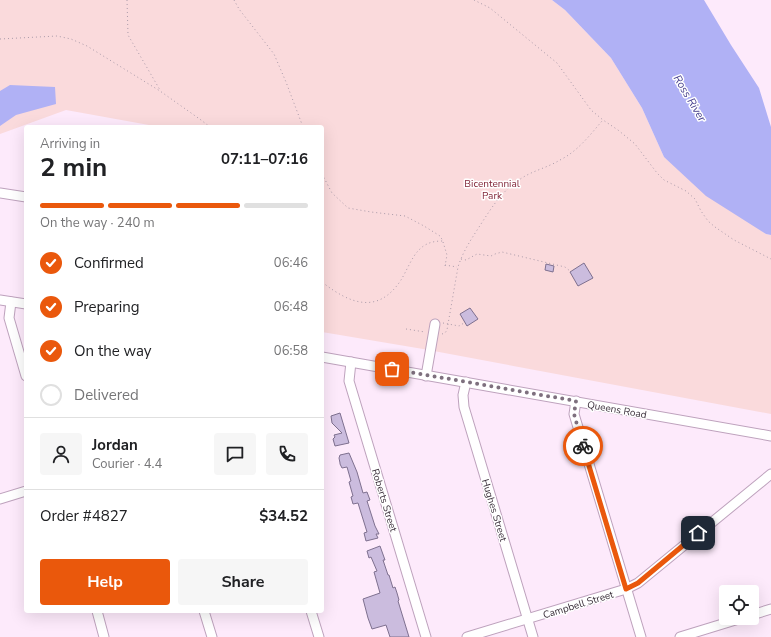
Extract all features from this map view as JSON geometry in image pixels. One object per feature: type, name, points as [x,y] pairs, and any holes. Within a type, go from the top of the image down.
[{"type":"street","points":[[0,193],[24,197]]},
{"type":"street","points":[[0,300],[24,304]]},
{"type":"street","points":[[11,302],[9,318],[24,369]]},
{"type":"street","points":[[426,376],[435,324]]},
{"type":"street","name":"Queens Road","points":[[324,357],[771,436]]},
{"type":"street","name":"Roberts Street","points":[[351,362],[349,381],[426,637]]},
{"type":"street","name":"Hughes Street","points":[[466,382],[463,395],[464,407],[533,637]]},
{"type":"street","points":[[576,401],[574,414],[641,637]]},
{"type":"street","name":"Campbell Street","points":[[467,637],[626,589],[638,583],[771,474]]},
{"type":"street","points":[[0,499],[24,492]]},
{"type":"street","points":[[759,613],[771,609]]},
{"type":"street","points":[[97,613],[104,637]]},
{"type":"street","points":[[205,613],[212,637]]},
{"type":"street","points":[[312,613],[319,637]]},
{"type":"street","points":[[680,637],[719,625]]},
{"type":"path","points":[[127,0],[128,35],[160,91]]},
{"type":"path","points":[[234,0],[238,9],[274,54],[302,125]]},
{"type":"path","points":[[474,0],[490,8],[558,63],[590,110],[635,144],[657,174],[664,180],[686,191],[695,199],[708,221],[734,240],[771,260]]},
{"type":"path","points":[[0,39],[57,36],[71,39],[87,46],[160,91],[208,125]]},
{"type":"path","points":[[440,334],[445,333],[448,324],[460,259],[466,247],[502,194],[520,179],[570,154],[580,146],[603,120]]},
{"type":"path","points":[[324,178],[332,193],[348,208],[405,216],[440,236],[447,255],[445,265],[458,267]]},
{"type":"path","points":[[324,284],[344,297],[359,302],[377,302],[385,298],[395,288],[402,279],[417,252],[427,244],[434,241],[443,241]]},
{"type":"path","points":[[460,259],[466,260],[477,254],[488,256],[502,252],[565,267],[570,272]]},
{"type":"path","points":[[448,324],[459,326],[464,323]]},
{"type":"path","points":[[406,329],[427,332]]},
{"type":"green space","name":"Bicentennial Park","points":[[0,0],[552,0],[565,10],[611,58],[642,108],[664,157],[766,234],[771,235],[771,414],[423,349],[324,332],[324,125],[149,125],[66,110],[0,134]]},
{"type":"water","name":"Ross River","points":[[552,0],[704,0],[759,88],[771,127],[771,235],[766,234],[706,196],[664,157],[642,108],[611,58],[565,10]]},
{"type":"water","points":[[10,85],[55,87],[56,104],[16,115],[0,126],[0,91]]},
{"type":"building","points":[[584,263],[593,278],[578,286],[570,272]]},
{"type":"building","points":[[546,264],[554,266],[553,272],[545,270]]},
{"type":"building","points":[[470,308],[478,319],[467,326],[460,314]]},
{"type":"building","points":[[340,413],[349,443],[335,446],[333,439],[335,437],[334,435],[342,433],[332,423],[331,416]]},
{"type":"building","points":[[349,453],[357,472],[363,493],[367,492],[370,500],[367,501],[379,534],[376,534],[378,538],[366,541],[364,533],[367,532],[358,503],[353,504],[351,497],[353,496],[349,482],[351,481],[347,467],[342,468],[339,458],[340,455]]},
{"type":"building","points":[[380,546],[388,575],[393,588],[395,587],[397,593],[409,637],[390,637],[386,625],[372,629],[368,618],[363,599],[380,593],[374,572],[377,571],[371,557],[369,558],[367,551]]},
{"type":"way so far","points":[[392,369],[576,401],[574,414],[583,446]]},
{"type":"route","points":[[583,446],[626,589],[638,583],[698,533]]}]
